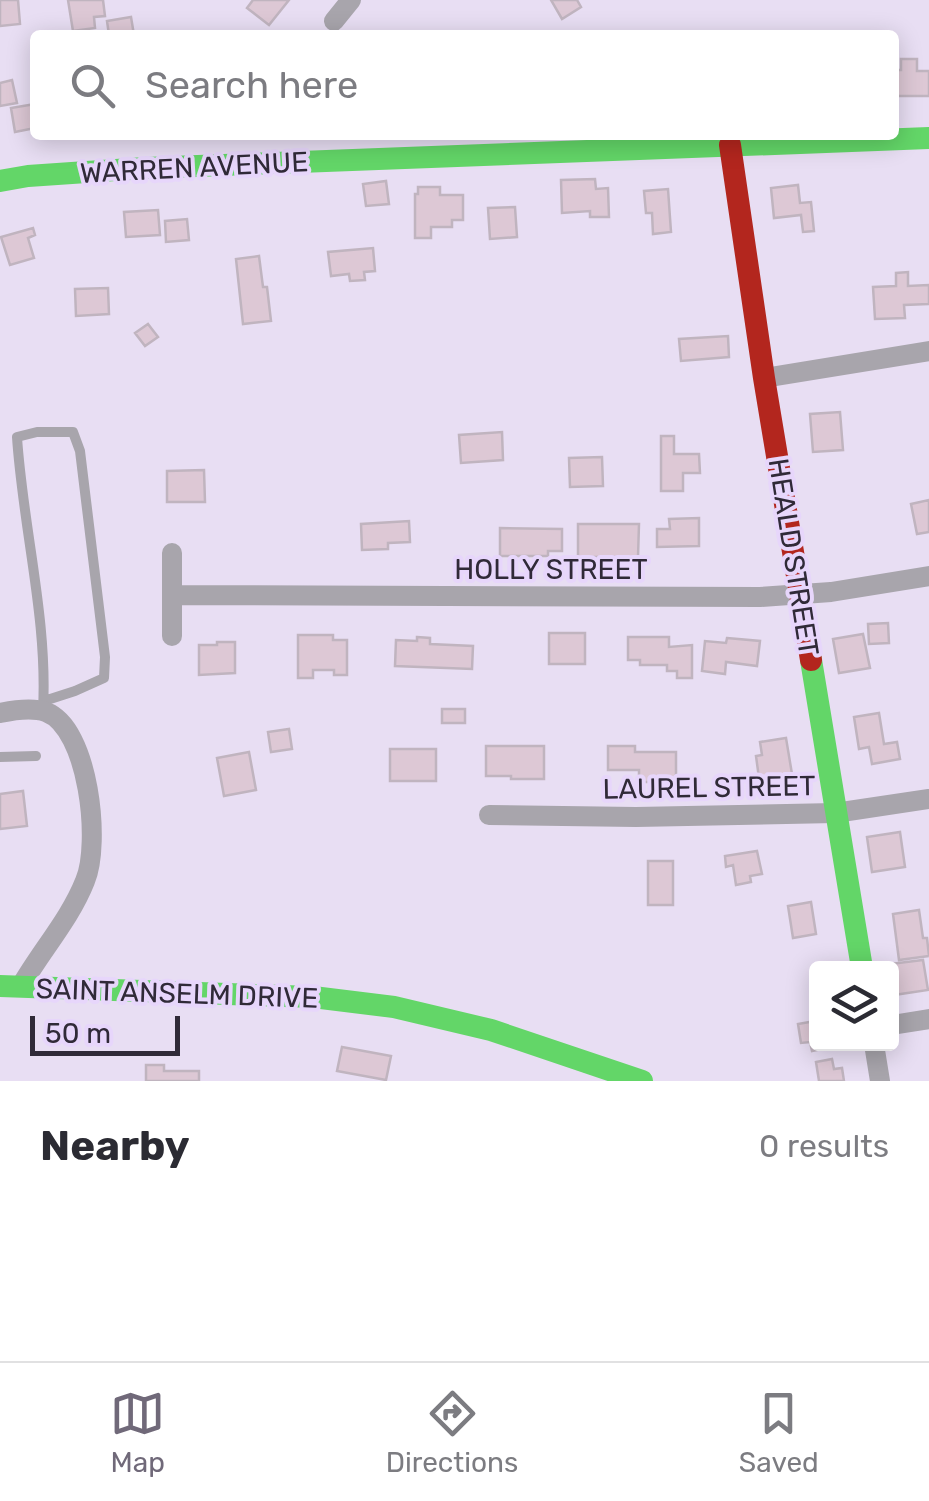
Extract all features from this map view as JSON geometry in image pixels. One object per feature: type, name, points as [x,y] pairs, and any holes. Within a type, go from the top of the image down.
[{"type":"street","points":[[334,22],[351,0]]},
{"type":"street","name":"WARREN AVENUE","points":[[899,139],[929,138]]},
{"type":"street","name":"WARREN AVENUE","points":[[0,182],[28,176],[145,168],[872,140]]},
{"type":"street","name":"HEALD STREET","points":[[730,145],[764,378],[861,961]]},
{"type":"street","points":[[764,378],[929,352]]},
{"type":"street","points":[[172,553],[172,636]]},
{"type":"street","name":"HOLLY STREET","points":[[172,595],[760,596],[831,592],[929,576]]},
{"type":"street","points":[[0,712],[43,706],[70,735],[80,760],[90,810],[92,850],[91,866],[76,900],[37,958],[11,986]]},
{"type":"street","name":"LAUREL STREET","points":[[489,815],[836,813],[929,799]]},
{"type":"street","name":"SAINT ANSELM DRIVE","points":[[11,986],[313,997],[394,1006],[491,1030],[642,1081]]},
{"type":"street","points":[[899,1024],[929,1019]]},
{"type":"street","points":[[875,1051],[880,1081]]},
{"type":"lane","points":[[37,432],[72,432],[80,451],[105,656],[104,678],[43,706],[43,649],[18,438],[37,432]]},
{"type":"lane","points":[[0,758],[36,756]]},
{"type":"building","points":[[0,0],[18,0],[20,24],[0,26]]},
{"type":"building","points":[[68,0],[103,0],[105,16],[94,17],[95,28],[73,30]]},
{"type":"building","points":[[253,0],[289,0],[269,25],[247,8]]},
{"type":"building","points":[[551,0],[577,0],[581,7],[562,19]]},
{"type":"building","points":[[131,17],[133,30],[108,30],[107,21]]},
{"type":"building","points":[[901,59],[917,59],[917,71],[929,71],[929,96],[899,96]]},
{"type":"building","points":[[12,80],[17,103],[0,106],[0,83]]},
{"type":"building","points":[[30,105],[30,129],[15,132],[11,108]]},
{"type":"building","points":[[595,179],[596,189],[608,188],[609,217],[590,217],[590,211],[562,213],[561,180]]},
{"type":"building","points":[[386,181],[389,204],[366,206],[363,184]]},
{"type":"building","points":[[798,185],[800,203],[811,202],[814,231],[803,232],[801,215],[774,218],[771,188]]},
{"type":"building","points":[[418,187],[440,187],[440,195],[463,195],[463,220],[452,220],[452,227],[431,227],[431,238],[415,238]]},
{"type":"building","points":[[668,189],[671,232],[653,234],[652,213],[646,213],[644,191]]},
{"type":"building","points":[[515,207],[517,237],[490,239],[488,208]]},
{"type":"building","points":[[158,210],[160,235],[126,237],[124,212]]},
{"type":"building","points":[[187,219],[189,240],[166,242],[165,221]]},
{"type":"building","points":[[33,228],[35,235],[28,238],[34,258],[10,265],[1,237]]},
{"type":"building","points":[[373,248],[375,271],[364,272],[365,280],[350,281],[349,274],[331,276],[328,252]]},
{"type":"building","points":[[259,256],[271,321],[243,324],[236,259]]},
{"type":"building","points":[[908,272],[908,286],[929,285],[929,304],[904,305],[905,318],[875,319],[873,287],[896,286],[896,273]]},
{"type":"building","points":[[108,288],[109,314],[76,316],[75,289]]},
{"type":"building","points":[[148,324],[158,337],[145,346],[135,333]]},
{"type":"building","points":[[728,336],[729,357],[681,361],[679,339]]},
{"type":"building","points":[[840,412],[843,450],[813,452],[810,414]]},
{"type":"building","points":[[502,432],[503,460],[461,463],[459,435]]},
{"type":"building","points":[[661,436],[674,436],[674,454],[699,454],[700,473],[683,473],[683,491],[661,491]]},
{"type":"building","points":[[602,457],[603,486],[570,487],[569,458]]},
{"type":"building","points":[[204,470],[205,502],[167,502],[167,471]]},
{"type":"building","points":[[929,500],[929,532],[917,534],[911,504]]},
{"type":"building","points":[[699,518],[699,546],[657,547],[657,529],[670,529],[669,519]]},
{"type":"building","points":[[409,521],[410,542],[388,543],[388,549],[362,550],[361,524]]},
{"type":"building","points":[[578,524],[639,524],[638,557],[578,557]]},
{"type":"building","points":[[500,528],[562,529],[562,551],[548,551],[548,556],[500,556]]},
{"type":"building","points":[[888,623],[889,643],[869,644],[868,624]]},
{"type":"building","points":[[549,633],[585,633],[585,664],[549,664]]},
{"type":"building","points":[[863,634],[870,668],[839,673],[833,639]]},
{"type":"building","points":[[298,635],[333,635],[333,640],[347,640],[347,675],[334,675],[334,670],[313,670],[313,678],[298,678]]},
{"type":"building","points":[[417,637],[430,638],[430,644],[473,646],[472,669],[395,666],[396,640],[417,641]]},
{"type":"building","points":[[628,637],[669,637],[669,647],[692,645],[692,678],[677,678],[677,671],[667,671],[667,665],[640,665],[640,660],[628,660]]},
{"type":"building","points":[[727,638],[760,641],[757,666],[726,662],[725,674],[702,671],[705,641],[726,643]]},
{"type":"building","points":[[235,642],[235,673],[199,675],[199,645]]},
{"type":"building","points":[[442,709],[465,709],[465,723],[442,723]]},
{"type":"building","points":[[879,713],[884,744],[897,742],[900,759],[872,764],[869,747],[859,749],[854,717]]},
{"type":"building","points":[[289,729],[292,749],[271,752],[268,732]]},
{"type":"building","points":[[786,738],[792,774],[781,776],[783,790],[761,793],[756,756],[762,755],[760,742]]},
{"type":"building","points":[[486,746],[544,746],[544,779],[486,776]]},
{"type":"building","points":[[608,746],[635,746],[635,752],[676,752],[676,782],[639,782],[639,770],[608,770]]},
{"type":"building","points":[[390,749],[436,749],[436,781],[390,781]]},
{"type":"building","points":[[249,752],[256,790],[224,796],[217,758]]},
{"type":"building","points":[[23,791],[27,826],[0,829],[0,794]]},
{"type":"building","points":[[900,832],[905,867],[872,872],[867,837]]},
{"type":"building","points":[[757,851],[762,874],[750,876],[751,882],[736,885],[733,865],[726,867],[725,856]]},
{"type":"building","points":[[648,861],[673,861],[673,905],[648,905]]},
{"type":"building","points":[[811,902],[816,934],[793,938],[788,906]]},
{"type":"building","points":[[919,910],[929,956],[899,960],[893,914]]},
{"type":"building","points":[[923,960],[928,990],[899,994],[899,963]]},
{"type":"building","points":[[809,1022],[809,1042],[801,1043],[798,1024]]},
{"type":"building","points":[[342,1047],[391,1056],[386,1080],[337,1071]]},
{"type":"building","points":[[832,1059],[834,1069],[842,1068],[844,1081],[819,1081],[816,1062]]},
{"type":"building","points":[[146,1065],[164,1065],[164,1071],[199,1071],[199,1081],[146,1081]]},
{"type":"traffic: fast","points":[[899,139],[929,138]]},
{"type":"traffic: fast","points":[[0,181],[145,168],[877,140]]},
{"type":"traffic: fast","points":[[811,660],[861,961]]},
{"type":"traffic: fast","points":[[0,986],[313,997],[394,1007],[491,1030],[642,1081]]},
{"type":"traffic: jam","points":[[730,145],[811,660]]}]
